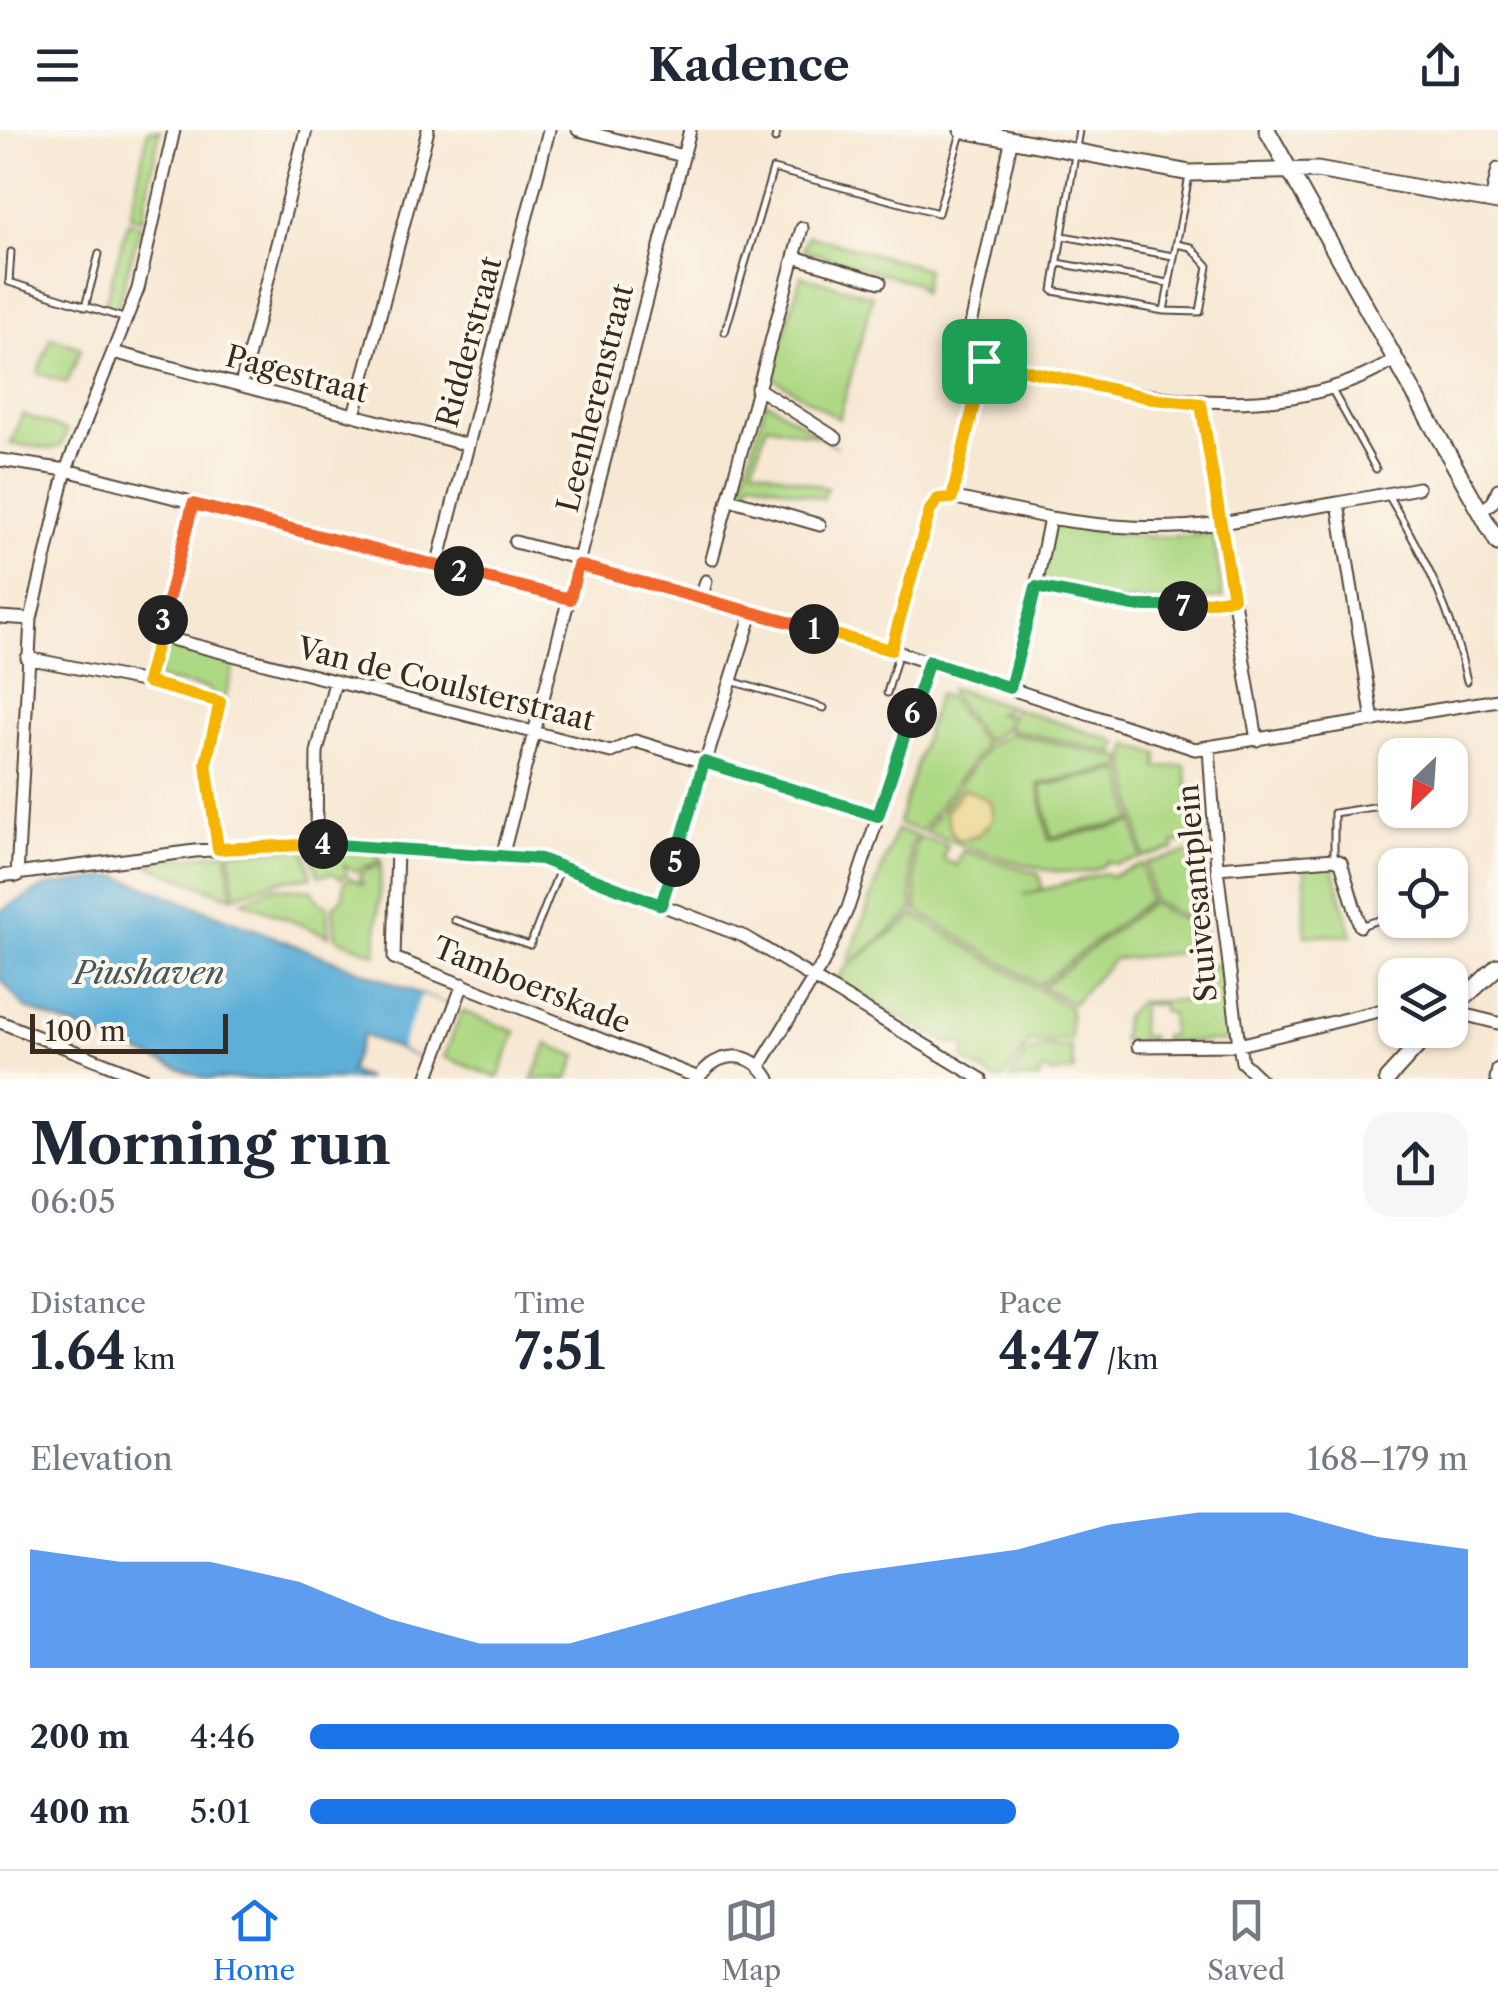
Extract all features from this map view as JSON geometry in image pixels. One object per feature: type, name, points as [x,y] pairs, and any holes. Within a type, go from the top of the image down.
[{"type":"street","points":[[17,876],[31,619],[66,470],[138,289],[174,130]]},
{"type":"street","points":[[241,386],[306,130]]},
{"type":"street","points":[[354,415],[428,130]]},
{"type":"street","name":"Ridderstraat","points":[[437,566],[550,130]]},
{"type":"street","points":[[578,130],[683,156]]},
{"type":"street","name":"Leenherenstraat","points":[[504,854],[690,130]]},
{"type":"street","points":[[962,130],[1190,174],[1288,170],[1355,174],[1494,202],[1498,170]]},
{"type":"street","points":[[1266,130],[1498,543]]},
{"type":"street","points":[[1011,142],[967,343],[970,353],[984,361],[1155,399],[1201,404],[1332,390],[1359,382],[1395,360]]},
{"type":"street","points":[[712,559],[802,228]]},
{"type":"street","points":[[794,258],[880,282]]},
{"type":"street","name":"Pagestraat","points":[[113,352],[468,445]]},
{"type":"street","points":[[952,498],[984,361]]},
{"type":"street","points":[[758,388],[836,438]]},
{"type":"street","points":[[1201,404],[1257,740]]},
{"type":"street","points":[[0,460],[66,470],[570,599]]},
{"type":"street","points":[[895,651],[930,510],[938,499],[952,498],[1117,529],[1171,530],[1418,488]]},
{"type":"street","points":[[1481,511],[1493,502],[1498,489]]},
{"type":"street","points":[[729,500],[820,524]]},
{"type":"street","points":[[147,682],[193,504]]},
{"type":"street","points":[[1338,504],[1373,721]]},
{"type":"street","points":[[1010,688],[1050,518]]},
{"type":"street","name":"Stuivesantplein","points":[[515,542],[701,599],[929,661],[1195,749],[1209,748],[1217,868],[1239,1046],[1138,1046]]},
{"type":"street","points":[[701,599],[706,581]]},
{"type":"street","points":[[1036,587],[1134,606],[1198,605],[1233,598]]},
{"type":"street","points":[[661,905],[752,613]]},
{"type":"street","points":[[0,617],[31,619]]},
{"type":"street","name":"Van de Coulsterstraat","points":[[159,636],[611,752],[635,741],[878,816]]},
{"type":"street","points":[[27,658],[147,682],[220,702],[206,763],[218,849]]},
{"type":"street","points":[[760,1066],[815,978],[848,908],[929,661]]},
{"type":"street","points":[[316,844],[317,752],[335,682]]},
{"type":"street","points":[[1209,748],[1498,700]]},
{"type":"street","points":[[0,876],[218,849],[316,844],[504,854],[561,867],[745,937],[981,1079]]},
{"type":"street","name":"Tamboerskade","points":[[398,846],[394,958],[698,1079]]},
{"type":"street","points":[[1217,868],[1334,859],[1340,862],[1360,926]]},
{"type":"street","points":[[1468,993],[1498,966]]},
{"type":"street","points":[[427,1079],[463,984]]},
{"type":"street","points":[[1260,1079],[1242,1062],[1239,1046],[1378,1011]]},
{"type":"street","points":[[1468,1013],[1498,1024]]},
{"type":"street","points":[[0,1022],[145,1079]]},
{"type":"street","points":[[1387,1079],[1415,1048]]},
{"type":"street","points":[[698,1079],[708,1065],[727,1056],[748,1058],[769,1079]]},
{"type":"street","points":[[1496,1079],[1498,1070]]},
{"type":"lane","points":[[775,140],[778,130]]},
{"type":"lane","points":[[725,332],[773,170],[938,213],[962,130]]},
{"type":"lane","points":[[1079,130],[1054,291],[1164,311],[1200,312],[1208,266],[1192,247],[1176,244]]},
{"type":"lane","points":[[1164,311],[1190,174]]},
{"type":"lane","points":[[1063,236],[1174,256]]},
{"type":"lane","points":[[10,252],[9,282],[126,319]]},
{"type":"lane","points":[[85,307],[99,254]]},
{"type":"lane","points":[[1058,264],[1169,283]]},
{"type":"lane","points":[[1332,390],[1376,468]]},
{"type":"lane","points":[[1388,495],[1431,568],[1456,629],[1467,680]]},
{"type":"lane","points":[[887,693],[895,651]]},
{"type":"lane","points":[[730,681],[824,708]]},
{"type":"lane","points":[[1334,859],[1334,813],[1378,806]]},
{"type":"lane","points":[[454,920],[530,945],[561,867]]},
{"type":"lane","points":[[1360,926],[1378,920]]},
{"type":"green space","points":[[148,130],[160,130],[142,219],[130,216]]},
{"type":"green space","points":[[128,222],[141,225],[116,311],[104,307]]},
{"type":"green space","points":[[808,235],[927,269],[922,293],[915,283],[803,250]]},
{"type":"green space","points":[[801,276],[873,296],[839,419],[772,377]]},
{"type":"green space","points":[[51,337],[81,348],[67,383],[38,373]]},
{"type":"green space","points":[[766,401],[837,447],[819,436],[767,425],[753,467],[827,488],[823,499],[751,479],[745,498],[739,496]]},
{"type":"green space","points":[[22,414],[67,431],[61,446],[51,449],[11,444]]},
{"type":"green space","points":[[1052,523],[1132,535],[1213,534],[1223,598],[1111,601],[1038,585]]},
{"type":"green space","points":[[169,645],[235,661],[225,699],[210,694],[210,689],[157,679],[161,649]]},
{"type":"green space","points":[[951,688],[1010,707],[996,714],[1008,714],[1004,729],[986,742],[950,693]]},
{"type":"green space","points":[[938,694],[948,697],[984,745],[921,831],[898,824]]},
{"type":"green space","points":[[1014,708],[1118,742],[1116,753],[1007,729]]},
{"type":"green space","points":[[1009,733],[1122,758],[1123,767],[1038,784],[1049,840],[1134,823],[1141,858],[1114,864],[1107,861],[1093,870],[1048,870],[925,832],[987,747]]},
{"type":"green space","points":[[1129,745],[1158,754],[1157,768],[1185,765],[1195,841],[1174,843],[1174,849],[1144,857],[1125,758]]},
{"type":"green space","points":[[1123,770],[1133,821],[1051,837],[1041,786]]},
{"type":"green space","points":[[896,830],[917,836],[910,846],[913,911],[851,964],[848,962]]},
{"type":"green space","points":[[920,837],[947,845],[943,860],[957,865],[963,850],[1039,874],[1042,889],[1023,895],[1105,873],[1110,876],[1142,864],[1149,900],[1039,985],[917,911],[914,847]]},
{"type":"green space","points":[[304,848],[312,877],[278,881],[235,896],[230,852]]},
{"type":"green space","points":[[308,848],[375,851],[381,861],[355,871],[344,865],[347,875],[341,878],[332,873],[319,876]]},
{"type":"green space","points":[[1195,851],[1203,926],[1153,901],[1146,863]]},
{"type":"green space","points":[[227,852],[232,898],[144,863]]},
{"type":"green space","points":[[381,864],[376,954],[336,938],[333,906],[343,898],[344,882],[351,878],[362,884],[359,874]]},
{"type":"green space","points":[[1332,864],[1352,936],[1305,935],[1305,865]]},
{"type":"green space","points":[[274,887],[313,890],[318,901],[327,905],[329,936],[242,901]]},
{"type":"green space","points":[[1150,903],[1203,931],[1205,951],[1114,959],[1072,1004],[1042,987]]},
{"type":"green space","points":[[915,915],[1070,1008],[1071,1040],[1030,1042],[1003,1079],[995,1079],[963,1059],[966,1048],[956,1041],[952,1045],[836,983],[843,970]]},
{"type":"green space","points":[[1198,955],[1205,955],[1207,966],[1220,965],[1230,1041],[1163,1042],[1163,1036],[1171,1036],[1171,1013],[1162,1012],[1162,1004],[1141,1005],[1140,1036],[1151,1036],[1151,1042],[1122,1041],[1124,1017],[1138,1002],[1201,1000]]},
{"type":"green space","points":[[462,1011],[516,1032],[498,1078],[444,1057]]},
{"type":"green space","points":[[547,1044],[577,1056],[568,1079],[533,1079]]},
{"type":"green space","points":[[1042,1046],[1071,1047],[1074,1071],[1052,1074],[1044,1069],[1038,1079],[1010,1079],[1026,1054]]},
{"type":"sand","points":[[964,788],[990,801],[993,819],[976,836],[961,839],[954,838],[945,813]]},
{"type":"water","name":"Piushaven","points":[[118,876],[448,1005],[426,1060],[363,1035],[349,1071],[367,1079],[206,1079],[25,1008],[0,979],[0,911],[46,886]]},
{"type":"pier","points":[[421,995],[448,1005],[426,1060],[400,1049]]},
{"type":"route","points":[[984,361],[1155,399],[1201,404],[1233,598],[1198,605],[1134,606],[1036,587],[1010,688],[929,661],[878,816],[704,762],[661,905],[541,859],[504,854],[316,844],[218,849],[206,763],[220,702],[147,682],[193,504],[570,599],[578,565],[891,650],[930,510],[938,499],[952,498],[984,361]]}]
